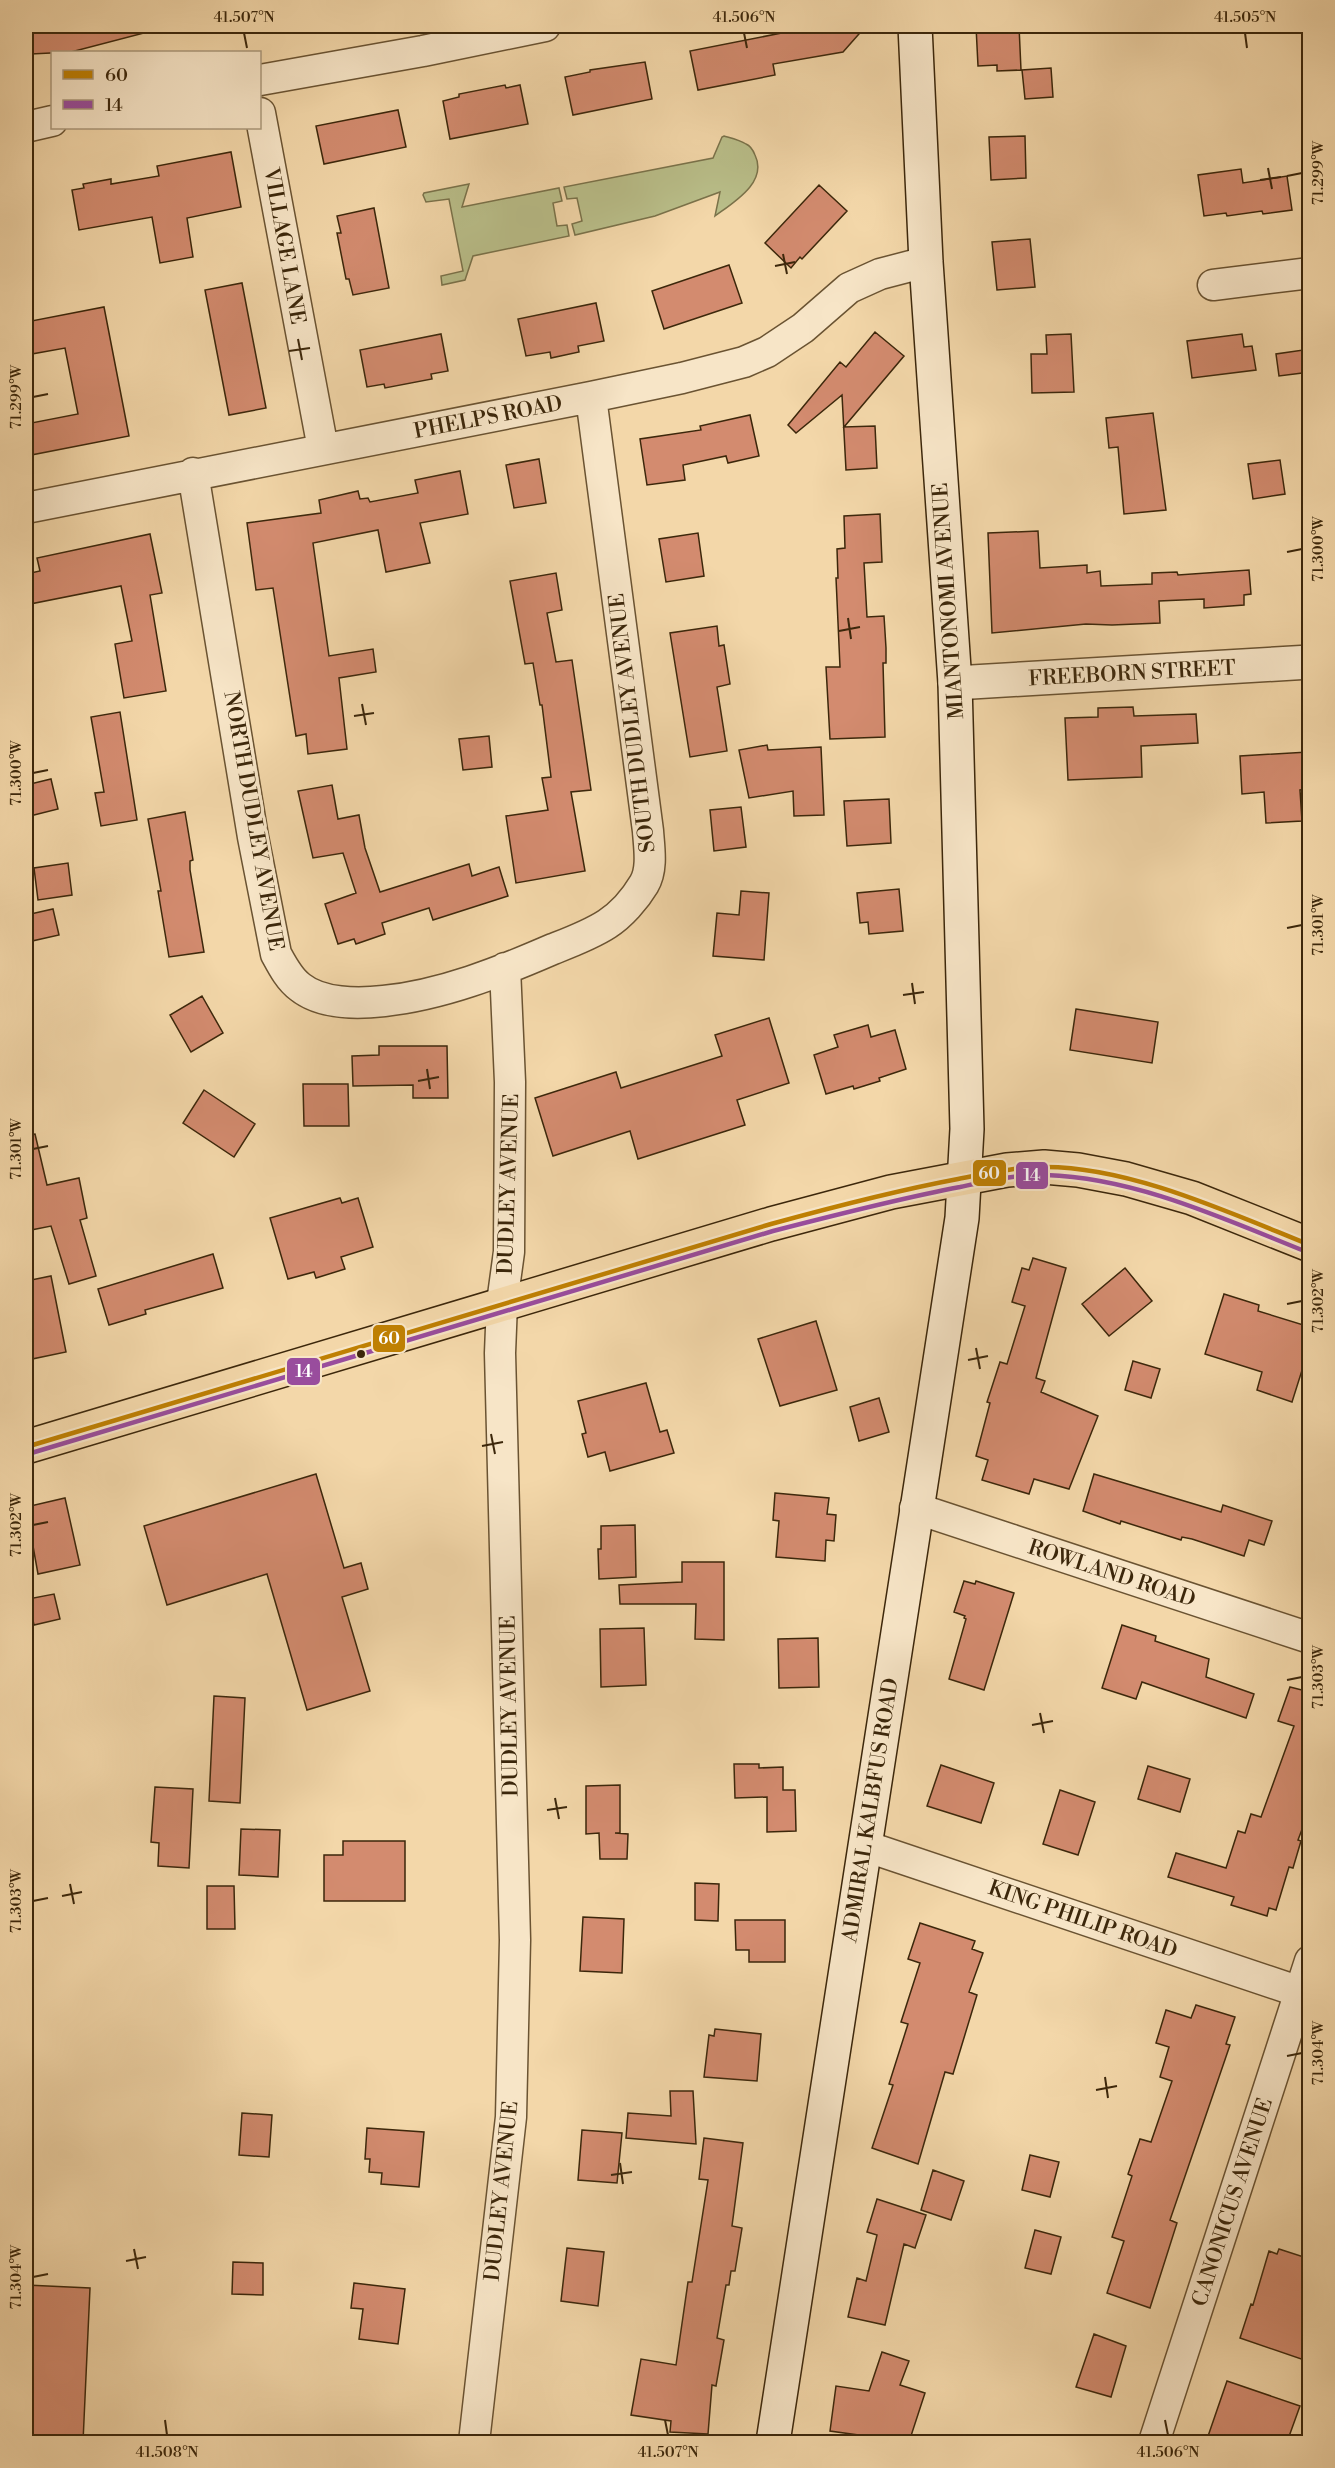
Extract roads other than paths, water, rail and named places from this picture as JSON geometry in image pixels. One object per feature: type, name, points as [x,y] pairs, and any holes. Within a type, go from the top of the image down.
[{"type":"main road","name":"MIANTONOMI AVENUE","points":[[915,26],[926,262],[955,683],[967,1129],[965,1178]]},
{"type":"main road","name":"FREEBORN STREET","points":[[955,683],[1310,662]]},
{"type":"main road","points":[[26,1448],[502,1303],[858,1200],[965,1178],[1044,1167],[1078,1170],[1126,1179],[1192,1198],[1310,1245]]},
{"type":"main road","name":"ADMIRAL KALBFUS ROAD","points":[[773,2442],[915,1509],[962,1218],[965,1178]]},
{"type":"street","points":[[261,80],[423,51],[545,26]]},
{"type":"street","name":"VILLAGE LANE","points":[[261,118],[323,449]]},
{"type":"street","points":[[26,127],[51,122]]},
{"type":"street","name":"PHELPS ROAD","points":[[26,507],[591,397],[744,362],[767,351],[803,328],[849,288],[880,274],[926,262]]},
{"type":"street","points":[[1213,285],[1310,273]]},
{"type":"street","name":"SOUTH DUDLEY AVENUE","points":[[505,968],[576,940],[608,923],[631,902],[645,882],[648,873],[648,831],[591,397]]},
{"type":"street","name":"NORTH DUDLEY AVENUE","points":[[193,474],[253,837],[276,954],[285,970],[300,987],[318,996],[337,1001],[360,1002],[385,1001],[424,993],[505,968]]},
{"type":"street","name":"DUDLEY AVENUE","points":[[474,2442],[511,2105],[515,1940],[500,1353],[502,1303],[510,1241],[510,1082],[505,968]]},
{"type":"street","name":"ROWLAND ROAD","points":[[915,1509],[1310,1638]]},
{"type":"street","name":"KING PHILIP ROAD","points":[[865,1846],[1300,1992]]},
{"type":"street","name":"CANONICUS AVENUE","points":[[1154,2442],[1310,1961]]}]
